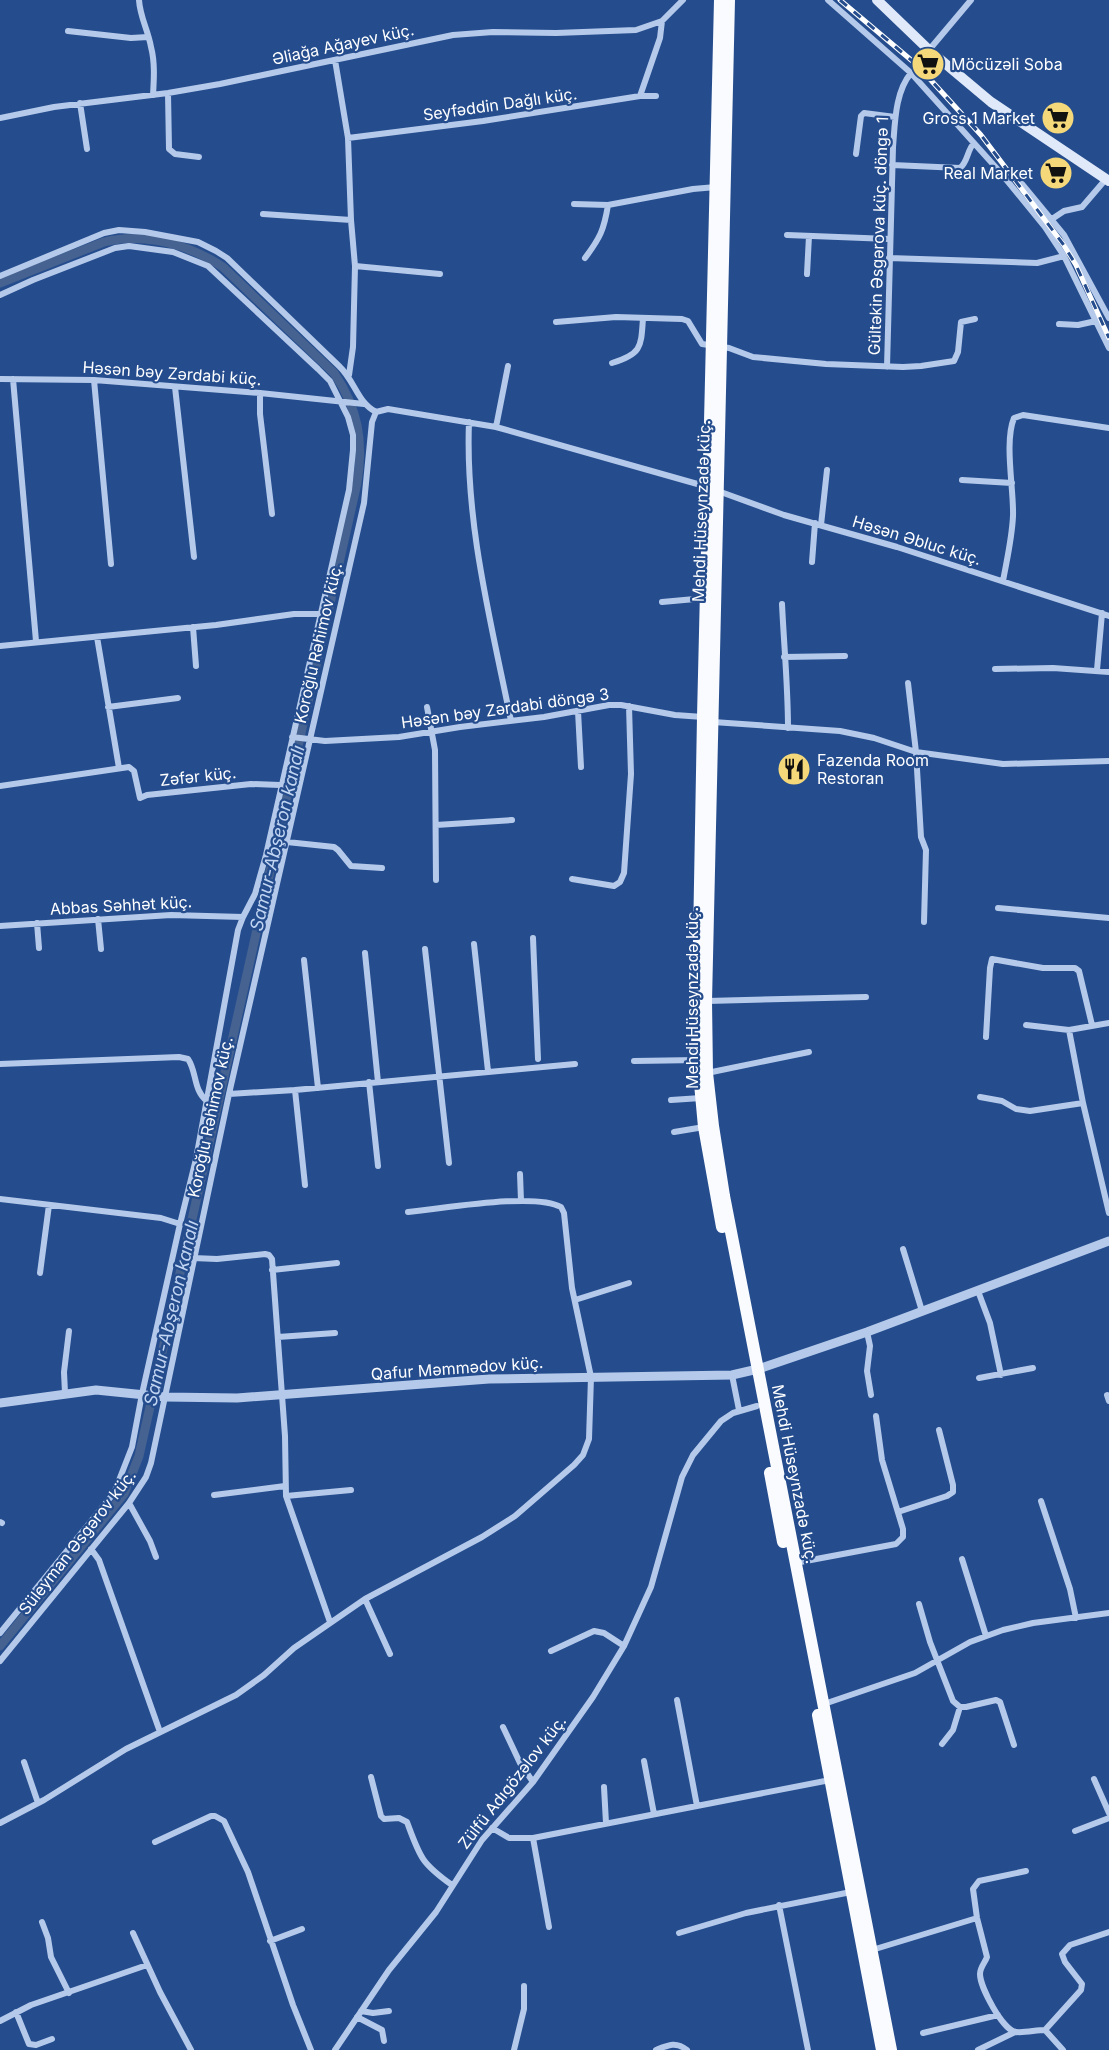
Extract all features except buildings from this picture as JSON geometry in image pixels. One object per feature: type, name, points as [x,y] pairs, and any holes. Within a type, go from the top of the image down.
[{"type":"main road","name":"Mehdi Hüseynzadə küç.","points":[[717,347],[716,187],[720,0]]},
{"type":"main road","name":"Mehdi Hüseynzadə küç.","points":[[729,0],[717,347],[698,1060],[701,1098],[704,1127],[824,1704],[891,2050]]},
{"type":"main road","points":[[877,0],[929,50],[991,102],[1108,180]]},
{"type":"main road","name":"Mehdi Hüseynzadə küç.","points":[[713,489],[706,598],[707,1073],[724,1196],[754,1370],[757,1406],[882,2050]]},
{"type":"street","points":[[140,0],[142,23],[153,60],[153,95]]},
{"type":"street","name":"Əliağa Ağayev küç.","points":[[0,117],[80,103],[168,93],[461,34],[619,32],[645,28],[662,21],[683,0]]},
{"type":"street","points":[[828,0],[911,73],[974,142],[1045,227],[1064,256],[1109,348]]},
{"type":"street","points":[[929,50],[971,0]]},
{"type":"street","points":[[640,96],[660,38],[662,21]]},
{"type":"street","points":[[68,31],[131,38],[148,37]]},
{"type":"street","points":[[335,60],[348,138],[355,266],[353,347],[349,375]]},
{"type":"street","name":"Gültəkin Əsgərova küç. döngə 1","points":[[887,367],[892,165],[896,117],[902,87],[911,73]]},
{"type":"street","points":[[168,93],[169,149],[175,154],[199,157]]},
{"type":"street","name":"Seyfəddin Dağlı küç.","points":[[348,138],[483,121],[640,96],[656,96]]},
{"type":"street","points":[[80,103],[87,149]]},
{"type":"street","points":[[856,154],[861,116],[864,113],[896,117]]},
{"type":"street","points":[[892,165],[960,168],[974,142]]},
{"type":"street","points":[[1052,219],[1064,212],[1082,207],[1108,180]]},
{"type":"street","points":[[1022,184],[1064,235],[1109,318]]},
{"type":"street","points":[[574,204],[608,205],[693,189],[716,187]]},
{"type":"street","points":[[585,258],[600,238],[608,205]]},
{"type":"street","points":[[263,214],[351,220]]},
{"type":"street","points":[[0,276],[104,233],[119,230],[146,232],[198,242],[227,258],[349,375],[364,404],[376,412]]},
{"type":"street","points":[[786,235],[889,238]]},
{"type":"street","points":[[807,274],[809,236]]},
{"type":"street","name":"Koroğlu Rəhimov küç.","points":[[0,296],[33,280],[115,248],[129,246],[173,252],[208,266],[330,381],[342,402],[353,435],[351,475],[266,855],[255,894],[238,930],[190,1186],[142,1394]]},
{"type":"street","points":[[889,258],[1037,263],[1064,256]]},
{"type":"street","points":[[355,266],[440,274]]},
{"type":"street","points":[[556,322],[594,318],[688,321],[702,344],[759,358],[887,367],[921,366],[954,361],[958,352],[961,322],[975,319]]},
{"type":"street","points":[[612,363],[627,358],[639,350],[642,343],[643,318]]},
{"type":"street","points":[[1059,324],[1078,325],[1096,321]]},
{"type":"street","points":[[496,427],[508,366]]},
{"type":"street","points":[[13,379],[36,641]]},
{"type":"street","name":"Həsən bəy Zərdabi küç.","points":[[0,380],[94,380],[364,404]]},
{"type":"street","points":[[94,380],[111,564]]},
{"type":"street","points":[[175,387],[194,557]]},
{"type":"street","points":[[260,393],[260,414],[272,514]]},
{"type":"street","name":"Həsən Əbluc küç.","points":[[376,412],[388,409],[496,427],[713,489],[784,515],[897,547],[1106,614]]},
{"type":"street","name":"Koroğlu Rəhimov küç.","points":[[165,1397],[229,1094],[364,503],[372,422],[376,412]]},
{"type":"street","points":[[1003,581],[1012,534],[1010,450],[1012,423],[1018,416],[1109,428]]},
{"type":"street","points":[[469,422],[468,459],[473,531],[511,721]]},
{"type":"street","points":[[812,562],[828,470]]},
{"type":"street","points":[[962,480],[1012,483]]},
{"type":"street","points":[[662,602],[706,598]]},
{"type":"street","points":[[782,604],[788,728]]},
{"type":"street","points":[[0,646],[193,627],[294,614],[319,615]]},
{"type":"street","points":[[1096,670],[1106,614]]},
{"type":"street","points":[[193,627],[196,666]]},
{"type":"street","points":[[0,786],[119,768],[98,637]]},
{"type":"street","points":[[784,657],[845,656]]},
{"type":"street","points":[[995,669],[1053,668],[1109,672]]},
{"type":"street","points":[[908,682],[916,752],[921,837],[926,850],[924,922]]},
{"type":"street","points":[[108,708],[178,698]]},
{"type":"street","name":"Həsən bəy Zərdabi döngə 3","points":[[291,737],[310,741],[399,737],[609,705],[629,706],[707,720],[840,731],[874,738],[916,752],[1003,764],[1109,761]]},
{"type":"street","points":[[572,879],[614,886],[621,882],[624,873],[631,774],[629,706]]},
{"type":"street","points":[[427,707],[435,750],[436,880]]},
{"type":"street","points":[[578,711],[581,767]]},
{"type":"street","name":"Zəfər küç.","points":[[119,768],[129,767],[134,771],[140,798],[147,795],[251,784],[280,785]]},
{"type":"street","points":[[436,825],[512,820]]},
{"type":"street","points":[[287,842],[334,847],[351,867],[382,868]]},
{"type":"street","points":[[998,908],[1109,918]]},
{"type":"street","name":"Abbas Səhhət küç.","points":[[0,926],[190,915],[243,917]]},
{"type":"street","points":[[98,919],[101,949]]},
{"type":"street","points":[[37,923],[39,948]]},
{"type":"street","points":[[532,938],[538,1059]]},
{"type":"street","points":[[474,944],[488,1071]]},
{"type":"street","points":[[425,949],[450,1163]]},
{"type":"street","points":[[365,953],[378,1082]]},
{"type":"street","points":[[986,1037],[992,959],[1043,968],[1075,968],[1079,971],[1092,1025]]},
{"type":"street","points":[[304,960],[318,1088]]},
{"type":"street","points":[[706,1001],[866,997]]},
{"type":"street","points":[[1026,1025],[1069,1030],[1109,1023]]},
{"type":"street","points":[[1069,1030],[1083,1103],[1109,1213]]},
{"type":"street","points":[[707,1073],[809,1052]]},
{"type":"street","points":[[0,1064],[179,1057],[188,1059],[193,1066],[197,1088],[207,1101]]},
{"type":"street","points":[[634,1061],[698,1060]]},
{"type":"street","points":[[229,1094],[575,1064]]},
{"type":"street","points":[[369,1083],[378,1166]]},
{"type":"street","points":[[294,1090],[305,1185]]},
{"type":"street","points":[[980,1096],[1002,1101],[1016,1109],[1030,1111],[1083,1103]]},
{"type":"street","points":[[671,1100],[701,1098]]},
{"type":"street","points":[[675,1132],[704,1127]]},
{"type":"street","points":[[520,1173],[521,1201]]},
{"type":"street","points":[[0,1199],[160,1218],[180,1224]]},
{"type":"street","points":[[0,1823],[38,1803],[115,1755],[236,1695],[330,1622],[365,1599],[501,1526],[532,1503],[583,1455],[589,1440],[591,1377],[575,1300],[564,1213],[561,1207],[544,1201],[521,1201],[408,1212]]},
{"type":"street","points":[[40,1273],[49,1205]]},
{"type":"street","name":"Qafur Məmmədov küç.","points":[[142,1394],[165,1397],[228,1398],[489,1379],[732,1375],[754,1370],[867,1332],[1109,1241]]},
{"type":"street","points":[[903,1249],[922,1311]]},
{"type":"street","points":[[193,1258],[269,1255],[272,1259],[285,1436],[286,1496],[330,1622]]},
{"type":"street","points":[[272,1270],[337,1263]]},
{"type":"street","points":[[575,1300],[629,1282]]},
{"type":"street","points":[[978,1291],[990,1323],[1001,1375]]},
{"type":"street","points":[[65,1393],[64,1372],[69,1331]]},
{"type":"street","points":[[867,1332],[870,1346],[867,1371],[871,1395]]},
{"type":"street","points":[[278,1337],[335,1333]]},
{"type":"street","points":[[979,1378],[1033,1368]]},
{"type":"street","points":[[732,1375],[739,1410]]},
{"type":"street","points":[[0,1403],[108,1389],[142,1394]]},
{"type":"street","name":"Süleyman Əsgərov küç.","points":[[0,1633],[114,1493],[132,1447],[142,1394]]},
{"type":"street","name":"Süleyman Əsgərov küç.","points":[[0,1661],[129,1503],[143,1482],[151,1463],[165,1397]]},
{"type":"street","name":"Zülfü Adıgözəlov küç.","points":[[335,2050],[398,1959],[427,1924],[471,1856],[492,1828],[533,1782],[579,1719],[624,1646],[655,1577],[674,1503],[686,1467],[693,1455],[714,1428],[727,1417],[739,1410],[757,1406]]},
{"type":"street","points":[[795,1563],[896,1544],[903,1537],[903,1529],[882,1460],[876,1416]]},
{"type":"street","points":[[898,1512],[953,1492],[939,1430]]},
{"type":"street","points":[[214,1495],[285,1486]]},
{"type":"street","points":[[286,1496],[351,1490]]},
{"type":"street","points":[[1041,1501],[1070,1589],[1076,1618]]},
{"type":"street","points":[[129,1503],[150,1540],[156,1557]]},
{"type":"street","points":[[91,1549],[99,1560],[160,1732]]},
{"type":"street","points":[[962,1559],[986,1636]]},
{"type":"street","points":[[365,1599],[390,1654]]},
{"type":"street","points":[[920,1604],[937,1660],[953,1701],[960,1707],[996,1700],[1000,1702],[1014,1745]]},
{"type":"street","points":[[824,1704],[915,1673],[950,1652],[986,1636],[1020,1626],[1109,1613]]},
{"type":"street","points":[[551,1651],[594,1631],[599,1631],[624,1646]]},
{"type":"street","points":[[677,1700],[698,1806]]},
{"type":"street","points":[[942,1744],[953,1730],[960,1707]]},
{"type":"street","points":[[503,1726],[520,1763],[533,1782]]},
{"type":"street","points":[[24,1761],[38,1803]]},
{"type":"street","points":[[644,1761],[654,1814]]},
{"type":"street","points":[[371,1777],[381,1816],[384,1819],[399,1818],[407,1822],[423,1860],[435,1873],[452,1885]]},
{"type":"street","points":[[1094,1779],[1109,1812]]},
{"type":"street","points":[[492,1828],[509,1838],[533,1838],[830,1780]]},
{"type":"street","points":[[604,1787],[606,1823]]},
{"type":"street","points":[[155,1842],[211,1816],[220,1818],[248,1872],[270,1941],[311,2050]]},
{"type":"street","points":[[1075,1830],[1109,1818]]},
{"type":"street","points":[[533,1838],[549,1927]]},
{"type":"street","points":[[1015,2032],[1008,2028],[998,2015],[981,1984],[981,1967],[987,1957],[977,1918],[973,1889],[979,1881],[1026,1872]]},
{"type":"street","points":[[679,1933],[778,1905],[852,1892]]},
{"type":"street","points":[[778,1905],[808,2050]]},
{"type":"street","points":[[872,1950],[977,1918]]},
{"type":"street","points":[[42,1922],[48,1938],[51,1958],[69,1993]]},
{"type":"street","points":[[270,1941],[302,1929]]},
{"type":"street","points":[[978,2050],[1015,2032],[1045,2030],[1081,1990],[1082,1984],[1065,1962],[1062,1954],[1064,1949],[1109,1932]]},
{"type":"street","points":[[133,1933],[191,2050]]},
{"type":"street","points":[[0,2021],[16,2012],[147,1965]]},
{"type":"street","points":[[514,2050],[524,2009],[524,1986]]},
{"type":"street","points":[[359,2014],[389,2011]]},
{"type":"street","points":[[16,2012],[29,2044],[36,2045],[52,2039]]},
{"type":"street","points":[[359,2014],[382,2030],[384,2041]]},
{"type":"street","points":[[923,2032],[998,2015]]},
{"type":"street","points":[[1045,2030],[1063,2050]]},
{"type":"street","points":[[656,2050],[670,2044],[678,2044],[687,2050]]},
{"type":"waterway","name":"Samur-Abşeron kanalı","points":[[0,283],[104,242],[119,239],[150,239],[181,246],[195,252],[223,267],[334,373],[354,412],[360,453],[357,483],[139,1456],[124,1494],[0,1646]]},
{"type":"railway","points":[[840,0],[917,65],[981,135],[1063,244],[1076,265],[1109,338]]},
{"type":"place","name":"Möcüzəli Soba","points":[[928,64]]},
{"type":"place","name":"Gross 1 Market","points":[[1058,118]]},
{"type":"place","name":"Real Market","points":[[1056,173]]},
{"type":"place","name":"Fazenda Room Restoran","points":[[794,769]]}]
